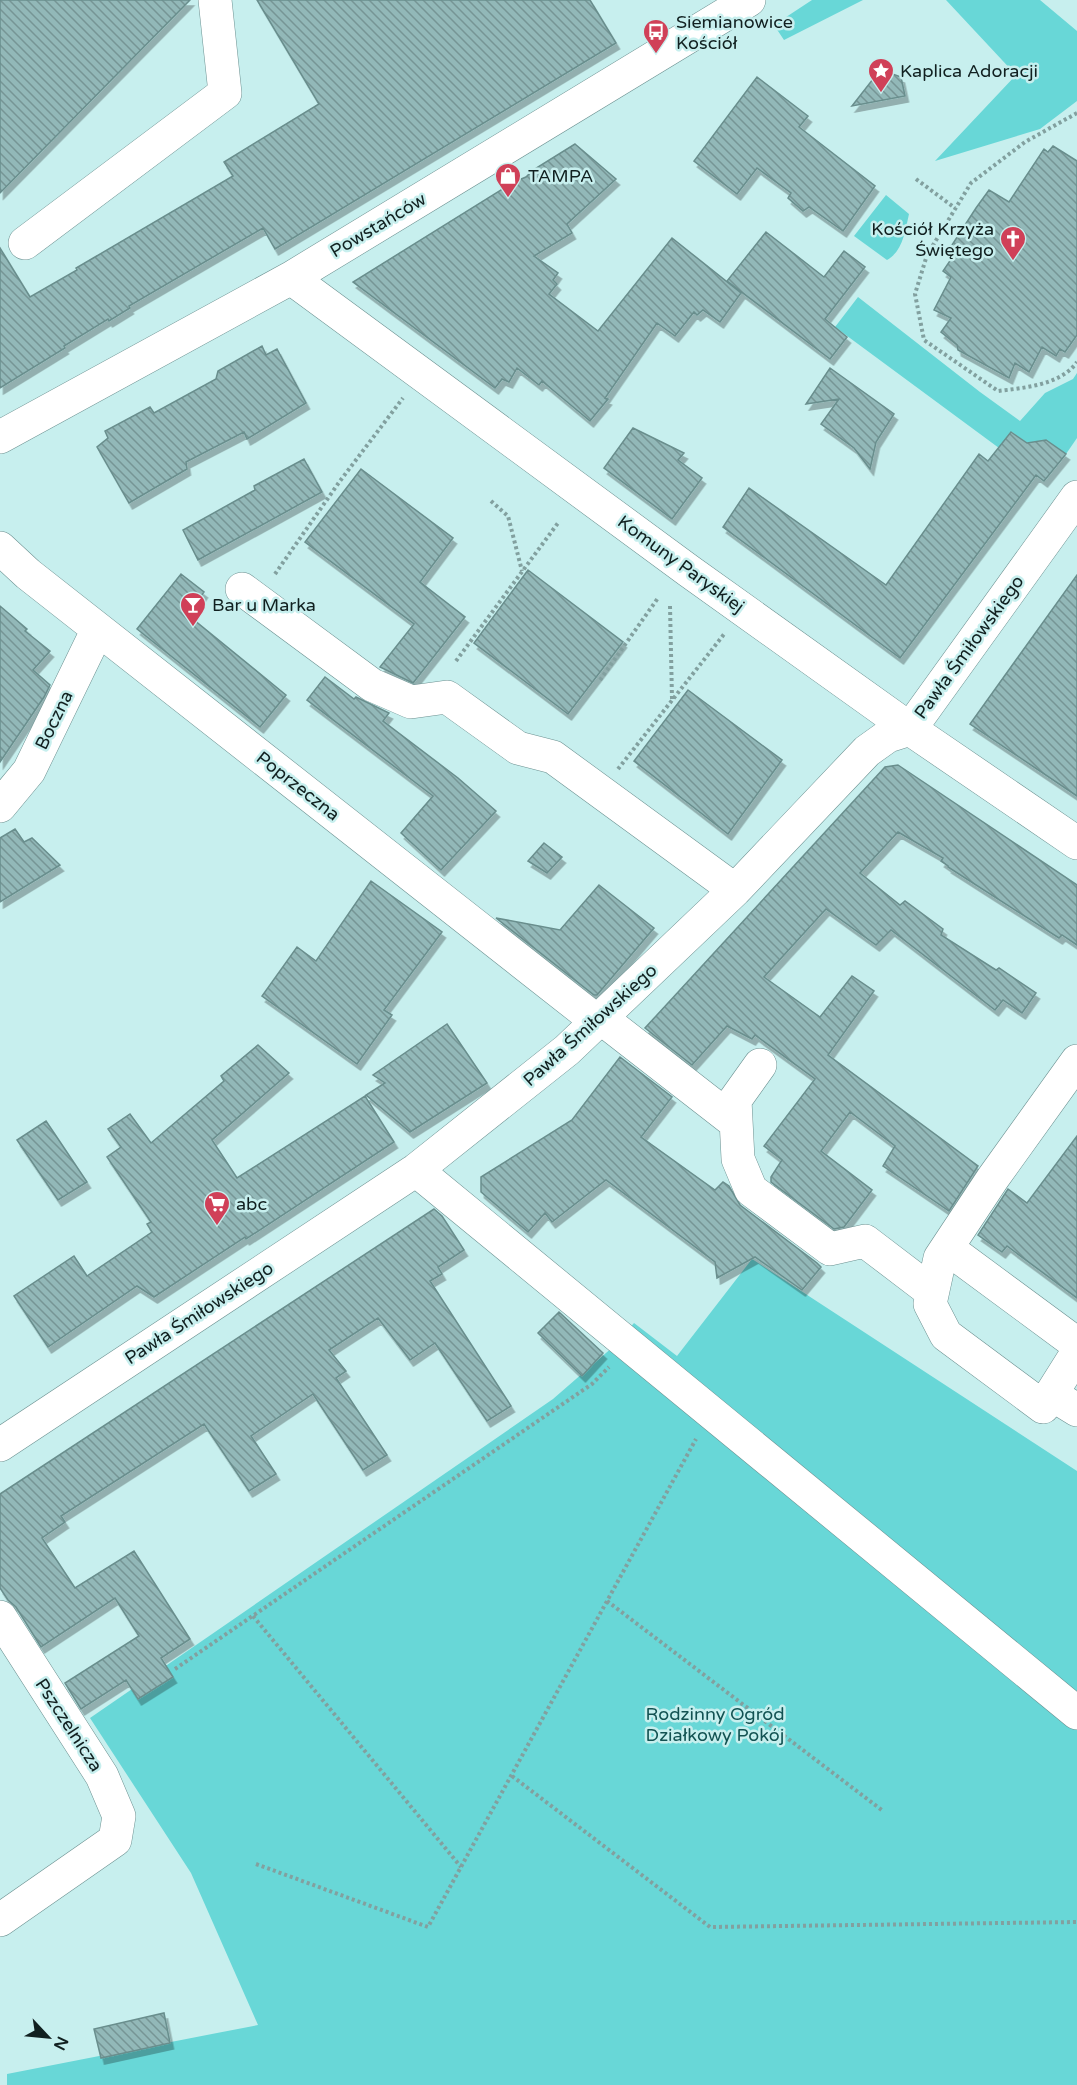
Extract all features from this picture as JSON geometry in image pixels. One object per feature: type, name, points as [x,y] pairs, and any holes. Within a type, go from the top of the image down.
[{"type":"street","points":[[26,243],[225,93],[215,0]]},
{"type":"street","name":"Powstańców","points":[[0,437],[291,278],[748,0]]},
{"type":"street","name":"Komuny Paryskiej","points":[[291,278],[689,571],[910,729],[1077,843]]},
{"type":"street","name":"Pawła Śmiłowskiego","points":[[0,1445],[416,1170],[567,1050],[735,890],[867,751],[888,736],[910,729],[1077,497]]},
{"type":"street","name":"Poprzeczna","points":[[0,548],[28,574],[736,1124]]},
{"type":"street","points":[[249,595],[372,685],[411,702],[447,697],[518,748],[553,757],[735,890]]},
{"type":"street","name":"Boczna","points":[[0,806],[29,771],[99,629]]},
{"type":"street","points":[[1077,1061],[993,1178],[940,1258],[930,1304],[946,1335],[1043,1407],[1064,1402],[1077,1353]]},
{"type":"street","points":[[760,1065],[735,1100],[738,1159],[751,1190],[830,1249],[865,1241],[932,1292]]},
{"type":"street","points":[[416,1170],[1077,1713]]},
{"type":"street","points":[[947,1248],[1077,1344]]},
{"type":"street","name":"Pszczelnicza","points":[[0,1617],[102,1776],[119,1816],[115,1840],[0,1920]]},
{"type":"path","points":[[1077,113],[1025,142],[970,183],[927,255],[915,294],[924,340],[998,391],[1041,386],[1073,368],[1077,362]]},
{"type":"path","points":[[916,179],[955,208]]},
{"type":"path","points":[[249,595],[408,390]]},
{"type":"path","points":[[490,501],[508,516],[522,572]]},
{"type":"path","points":[[456,661],[558,523]]},
{"type":"path","points":[[600,680],[658,598]]},
{"type":"path","points":[[670,606],[672,700]]},
{"type":"path","points":[[612,777],[725,632]]},
{"type":"path","points":[[175,1670],[592,1384],[629,1346]]},
{"type":"path","points":[[256,1864],[428,1927],[711,1412]]},
{"type":"path","points":[[607,1601],[883,1811]]},
{"type":"path","points":[[253,1616],[461,1867]]},
{"type":"path","points":[[512,1776],[710,1927],[1077,1922]]},
{"type":"green space","points":[[812,0],[863,0],[784,40],[774,25]]},
{"type":"green space","points":[[946,0],[1040,0],[1077,31],[1077,101],[1040,129],[935,161],[1016,75]]},
{"type":"green space","points":[[886,195],[909,214],[900,246],[887,260],[854,236]]},
{"type":"green space","points":[[858,297],[1020,421],[1045,393],[1073,379],[1077,373],[1077,438],[1066,454],[1046,440],[1027,443],[1012,432],[999,448],[835,327]]},
{"type":"green space","name":"Rodzinny Ogród Działkowy Pokój","points":[[752,1259],[1077,1471],[1077,2085],[7,2085],[7,2074],[258,2025],[191,1873],[90,1718],[553,1399],[614,1346],[634,1323],[677,1356]]},
{"type":"building","points":[[0,0],[190,0],[0,193]]},
{"type":"building","points":[[257,0],[590,0],[616,43],[275,249],[263,228],[129,306],[130,308],[64,346],[65,348],[0,388],[0,248],[30,297],[233,176],[224,162],[319,104]]},
{"type":"building","points":[[887,72],[901,77],[905,96],[852,106],[873,79]]},
{"type":"building","points":[[757,77],[808,116],[799,127],[875,186],[843,231],[809,207],[803,211],[788,198],[791,193],[757,168],[737,194],[694,161]]},
{"type":"building","points":[[575,144],[616,179],[567,224],[572,233],[534,256],[558,273],[553,280],[557,284],[549,294],[598,331],[672,238],[741,293],[720,322],[703,310],[697,315],[694,312],[675,336],[657,323],[605,398],[608,399],[590,421],[542,381],[539,385],[517,368],[509,382],[502,379],[495,388],[353,282],[514,182],[526,177],[533,170]]},
{"type":"building","name":"Kościół Krzyża Świętego","points":[[1053,146],[1077,161],[1077,335],[1065,352],[1060,349],[1056,356],[1042,347],[1029,372],[1015,363],[1009,378],[958,350],[957,345],[941,332],[951,318],[934,310],[951,277],[943,271],[956,252],[950,248],[989,190],[1009,202],[1044,149],[1048,152]]},
{"type":"building","points":[[766,232],[824,277],[844,251],[865,267],[825,319],[847,337],[830,359],[727,281]]},
{"type":"building","points":[[262,346],[266,355],[277,349],[306,403],[247,439],[244,432],[186,462],[187,469],[129,503],[97,447],[108,438],[105,431],[150,407],[154,413],[216,379],[218,371]]},
{"type":"building","points":[[830,368],[894,414],[876,442],[870,469],[854,448],[821,424],[839,399],[806,404]]},
{"type":"building","points":[[633,428],[684,453],[678,460],[702,478],[672,519],[604,468]]},
{"type":"building","points":[[1011,432],[1027,443],[1046,440],[1066,454],[1044,481],[1036,475],[900,658],[723,527],[749,488],[886,585],[979,454],[988,461]]},
{"type":"building","points":[[304,459],[322,492],[198,560],[183,530],[255,490],[254,486]]},
{"type":"building","points":[[361,469],[453,538],[420,582],[465,617],[413,683],[380,667],[414,624],[305,542]]},
{"type":"building","points":[[528,570],[623,642],[568,714],[474,643]]},
{"type":"building","points":[[181,574],[204,592],[188,615],[286,695],[260,727],[137,629]]},
{"type":"building","points":[[1077,575],[1077,796],[970,724]]},
{"type":"building","points":[[0,606],[27,629],[25,631],[50,651],[33,670],[50,685],[0,762]]},
{"type":"building","points":[[325,677],[354,699],[356,697],[389,713],[383,721],[458,778],[496,811],[441,870],[401,833],[433,796],[307,700]]},
{"type":"building","points":[[688,690],[782,760],[728,834],[634,761]]},
{"type":"building","points":[[898,765],[1077,885],[1077,945],[1062,935],[1059,938],[948,867],[941,861],[943,858],[898,832],[860,873],[900,905],[905,901],[943,929],[941,935],[996,970],[999,968],[1036,993],[1022,1013],[1003,1000],[995,1010],[891,930],[876,945],[826,909],[764,977],[820,1017],[852,976],[874,991],[828,1055],[978,1166],[949,1211],[883,1166],[895,1146],[850,1112],[821,1151],[872,1190],[844,1227],[834,1229],[771,1182],[771,1177],[782,1160],[764,1146],[815,1079],[755,1035],[752,1039],[727,1026],[692,1065],[645,1028],[885,767]]},
{"type":"building","points":[[15,829],[24,842],[32,838],[60,865],[0,902],[0,838]]},
{"type":"building","points":[[544,843],[562,857],[547,873],[528,861]]},
{"type":"building","points":[[371,881],[442,932],[384,1010],[392,1015],[357,1064],[262,996],[297,947],[316,961]]},
{"type":"building","points":[[599,885],[654,928],[597,995],[594,995],[496,918],[560,930]]},
{"type":"building","points":[[447,1024],[487,1083],[410,1132],[366,1095],[385,1083],[373,1075]]},
{"type":"building","points":[[258,1045],[289,1073],[212,1140],[237,1178],[365,1096],[394,1142],[154,1297],[137,1286],[48,1347],[14,1296],[74,1256],[87,1276],[152,1232],[147,1224],[151,1222],[107,1157],[121,1147],[108,1129],[130,1114],[151,1143],[224,1081],[221,1076]]},
{"type":"building","points":[[620,1057],[672,1097],[641,1137],[715,1190],[723,1182],[729,1186],[740,1205],[817,1263],[821,1267],[802,1290],[755,1257],[717,1278],[715,1262],[606,1180],[552,1222],[545,1213],[528,1232],[481,1192],[481,1177],[572,1120]]},
{"type":"building","points":[[46,1121],[87,1182],[58,1200],[17,1140]]},
{"type":"building","points":[[1077,1136],[1077,1298],[1007,1246],[1002,1252],[978,1235],[1008,1189],[1027,1203]]},
{"type":"building","points":[[434,1209],[442,1216],[464,1250],[438,1267],[442,1274],[430,1281],[511,1406],[487,1421],[435,1343],[410,1360],[378,1318],[329,1350],[346,1371],[336,1378],[387,1455],[363,1470],[313,1394],[251,1436],[276,1474],[249,1491],[204,1424],[61,1516],[65,1522],[42,1538],[75,1588],[134,1551],[190,1639],[161,1658],[173,1677],[138,1699],[126,1680],[81,1709],[65,1683],[139,1636],[115,1598],[41,1647],[16,1607],[0,1588],[0,1494]]},
{"type":"building","points":[[559,1312],[603,1353],[582,1376],[538,1333]]},
{"type":"building","points":[[164,2013],[170,2043],[101,2058],[94,2029]]},
{"type":"place","name":"Siemianowice Kościół","points":[[656,55]]},
{"type":"place","name":"Kaplica Adoracji","points":[[881,94]]},
{"type":"place","name":"TAMPA","points":[[508,199]]},
{"type":"place","name":"Kościół Krzyża Świętego","points":[[1013,262]]},
{"type":"place","name":"Bar u Marka","points":[[193,628]]},
{"type":"place","name":"abc","points":[[217,1227]]}]
